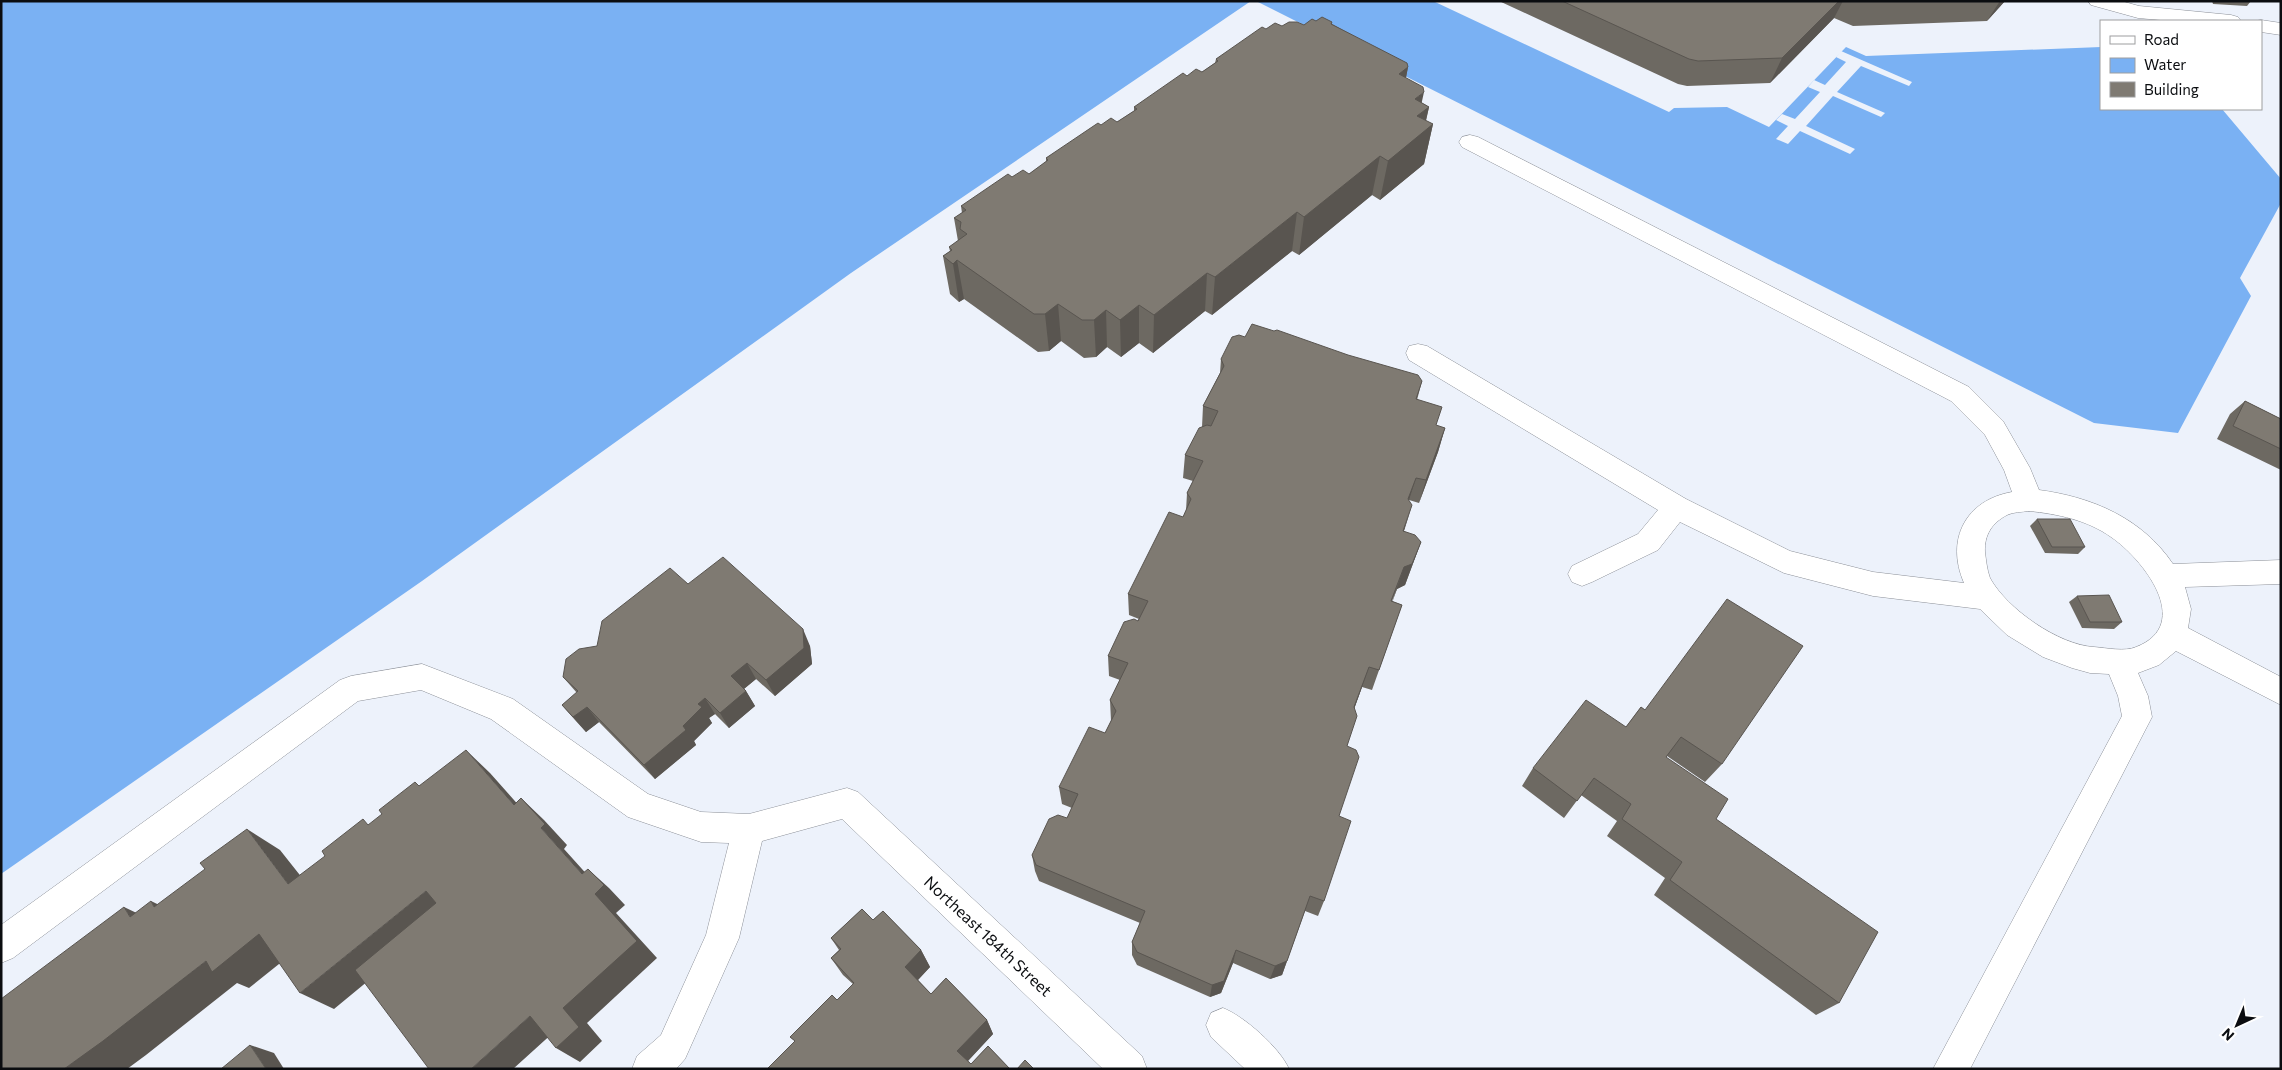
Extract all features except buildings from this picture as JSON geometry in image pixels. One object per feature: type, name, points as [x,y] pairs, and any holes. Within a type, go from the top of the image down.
[{"type":"street","points":[[2098,1],[2138,12],[2221,20]]},
{"type":"street","points":[[2262,26],[2281,29]]},
{"type":"street","points":[[1470,142],[1960,394],[1994,428],[2017,468],[2028,500]]},
{"type":"street","points":[[1418,353],[1676,507],[1784,562],[1873,584],[1990,598]]},
{"type":"street","points":[[2028,500],[2059,503],[2090,513],[2121,529],[2147,550],[2166,576],[2177,604],[2175,629],[2172,634],[2160,649],[2134,661],[2100,662],[2063,652],[2028,634],[1999,610],[1979,584],[1971,559],[1972,536],[1983,518],[2002,505],[2028,500]]},
{"type":"street","points":[[1582,574],[1648,542],[1676,507]]},
{"type":"street","points":[[2166,576],[2281,572]]},
{"type":"street","points":[[2172,634],[2281,692]]},
{"type":"street","points":[[1951,1069],[2137,717],[2133,696],[2118,661]]},
{"type":"street","points":[[1,946],[351,689],[422,677],[502,709],[639,806],[701,827],[750,829],[722,938],[673,1047],[650,1069]]},
{"type":"street","name":"Northeast 184th Street","points":[[750,829],[847,803],[1129,1069]]},
{"type":"street","points":[[1223,1024],[1271,1069]]},
{"type":"water","points":[[1,1],[1251,1],[851,273],[422,581],[1,874]]},
{"type":"water","points":[[1256,1],[1433,1],[1669,112],[1674,108],[1727,107],[1769,127],[1846,47],[1866,56],[2100,47],[2100,110],[2223,110],[2281,179],[2281,203],[2240,278],[2251,296],[2178,433],[2094,423]]},
{"type":"pier","points":[[1841,51],[1912,82],[1909,86],[1861,66],[1837,92],[1885,113],[1881,117],[1833,96],[1806,126],[1855,149],[1850,154],[1800,131],[1788,144],[1776,139],[1788,126],[1776,120],[1782,114],[1795,119],[1820,92],[1808,87],[1814,80],[1825,85],[1846,62],[1836,57]]}]
